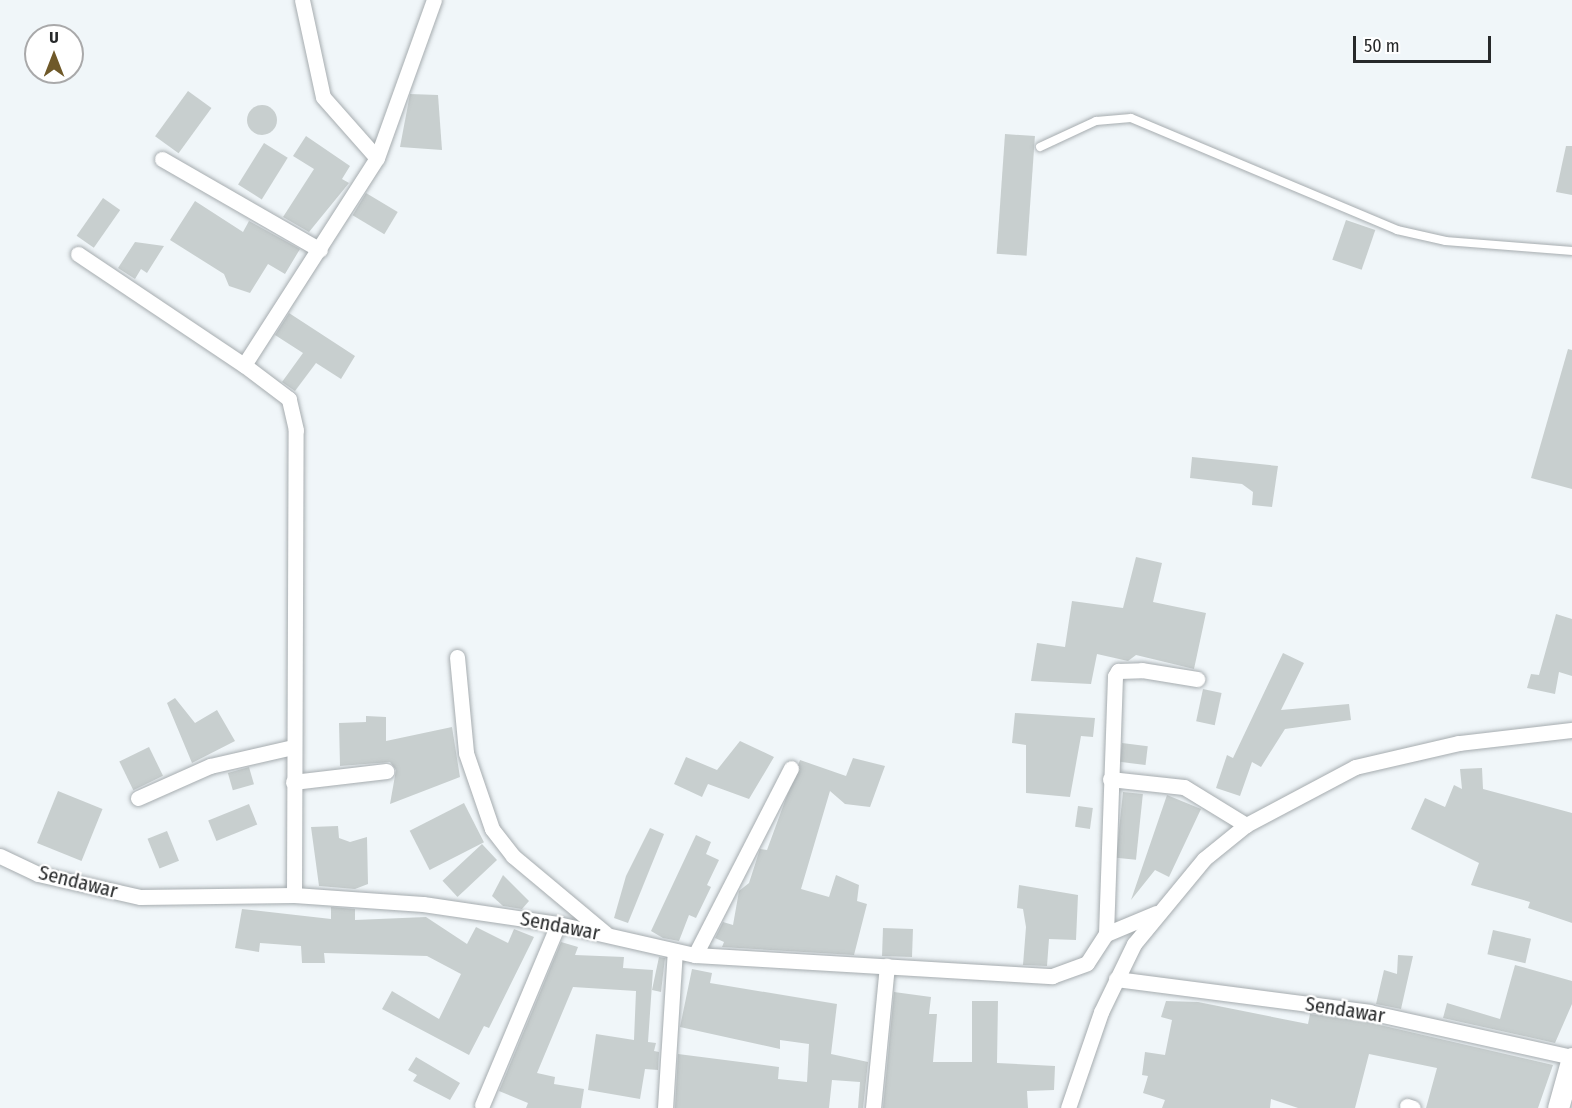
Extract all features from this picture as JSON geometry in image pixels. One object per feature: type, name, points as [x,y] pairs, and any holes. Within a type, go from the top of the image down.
[{"type":"main road","points":[[1558,1108],[1572,1058]]},
{"type":"street","points":[[302,0],[323,97],[377,158]]},
{"type":"street","points":[[244,365],[377,158],[434,0]]},
{"type":"street","points":[[162,159],[320,250]]},
{"type":"street","points":[[78,254],[244,365],[289,399],[296,430],[294,895]]},
{"type":"street","points":[[457,657],[466,753],[492,829],[513,856],[607,935]]},
{"type":"street","points":[[1157,912],[1106,934],[1110,779],[1118,671],[1197,679]]},
{"type":"street","points":[[1068,1108],[1116,979],[1157,912],[1204,859],[1246,825],[1355,767],[1459,743],[1572,729]]},
{"type":"street","points":[[138,798],[210,766],[293,747]]},
{"type":"street","points":[[695,955],[791,768]]},
{"type":"street","points":[[293,782],[386,771]]},
{"type":"street","points":[[1110,779],[1184,787],[1246,825]]},
{"type":"street","name":"Sendawar","points":[[0,856],[38,874],[140,897],[294,895],[423,904],[558,924],[695,955],[1052,976],[1087,963],[1106,934]]},
{"type":"street","points":[[482,1105],[558,924]]},
{"type":"street","points":[[665,1108],[675,951]]},
{"type":"street","points":[[873,1108],[887,966]]},
{"type":"street","name":"Sendawar","points":[[1116,979],[1369,1012],[1572,1058]]},
{"type":"lane","points":[[1040,147],[1096,121],[1131,118],[1397,230],[1446,241],[1572,251]]},
{"type":"building","points":[[188,91],[211,108],[179,153],[155,136]]},
{"type":"building","points":[[410,94],[438,95],[442,150],[400,147]]},
{"type":"building","points":[[262,105],[268,106],[276,114],[276,126],[268,134],[262,135],[256,134],[248,126],[247,120],[248,114],[256,106]]},
{"type":"building","points":[[1005,134],[1035,136],[1027,256],[997,254]]},
{"type":"building","points":[[306,136],[350,166],[342,179],[349,183],[309,232],[283,217],[314,169],[293,156]]},
{"type":"building","points":[[264,143],[288,158],[262,199],[238,185]]},
{"type":"building","points":[[1566,146],[1572,146],[1572,195],[1556,192]]},
{"type":"building","points":[[366,193],[398,212],[384,234],[353,215]]},
{"type":"building","points":[[103,198],[120,210],[94,248],[77,236]]},
{"type":"building","points":[[195,201],[243,232],[249,221],[300,249],[285,274],[268,264],[250,293],[229,286],[224,274],[170,240]]},
{"type":"building","points":[[1346,220],[1375,230],[1362,270],[1332,260]]},
{"type":"building","points":[[135,242],[164,246],[147,273],[141,269],[135,279],[118,268]]},
{"type":"building","points":[[289,313],[355,356],[341,379],[316,363],[295,391],[282,382],[303,353],[275,335]]},
{"type":"building","points":[[1568,349],[1572,350],[1572,489],[1531,478]]},
{"type":"building","points":[[1192,457],[1278,466],[1272,507],[1252,505],[1253,492],[1242,484],[1190,478]]},
{"type":"building","points":[[1136,557],[1162,563],[1153,602],[1206,613],[1194,669],[1136,655],[1128,661],[1097,654],[1091,684],[1031,681],[1037,643],[1065,647],[1072,601],[1123,608]]},
{"type":"building","points":[[1556,614],[1572,619],[1572,676],[1559,672],[1555,694],[1527,688],[1531,674],[1539,675]]},
{"type":"building","points":[[1283,653],[1304,663],[1281,710],[1349,704],[1351,720],[1285,729],[1261,767],[1252,762],[1240,796],[1216,788],[1227,755],[1233,758]]},
{"type":"building","points":[[1203,689],[1222,693],[1215,725],[1196,721]]},
{"type":"building","points":[[175,698],[195,723],[217,710],[235,741],[192,763],[167,703]]},
{"type":"building","points":[[1015,713],[1095,718],[1093,737],[1081,736],[1070,797],[1026,793],[1026,745],[1012,743]]},
{"type":"building","points":[[366,716],[386,717],[386,741],[452,727],[460,777],[390,804],[396,770],[390,762],[340,766],[339,723],[366,722]]},
{"type":"building","points":[[740,741],[774,757],[749,799],[708,784],[702,797],[674,784],[686,757],[717,770]]},
{"type":"building","points":[[1122,743],[1148,746],[1145,765],[1120,762]]},
{"type":"building","points":[[149,747],[163,776],[133,790],[119,761]]},
{"type":"building","points":[[853,758],[885,766],[870,807],[845,804],[830,791],[801,889],[829,897],[836,875],[859,885],[857,901],[867,904],[854,955],[722,947],[724,942],[715,938],[723,922],[733,925],[739,891],[749,883],[760,849],[767,850],[800,760],[846,776]]},
{"type":"building","points":[[249,767],[254,784],[233,790],[228,773]]},
{"type":"building","points":[[1482,768],[1483,789],[1572,813],[1572,923],[1528,908],[1530,902],[1471,885],[1479,863],[1411,829],[1425,798],[1445,807],[1454,785],[1462,789],[1460,769]]},
{"type":"building","points":[[58,791],[103,809],[82,861],[37,843]]},
{"type":"building","points":[[1123,792],[1143,794],[1136,860],[1116,858]]},
{"type":"building","points":[[1167,795],[1201,809],[1169,877],[1155,870],[1131,900]]},
{"type":"building","points":[[464,803],[484,842],[430,870],[410,831]]},
{"type":"building","points":[[249,804],[257,824],[216,841],[208,820]]},
{"type":"building","points":[[1078,806],[1093,808],[1090,829],[1075,827]]},
{"type":"building","points":[[338,826],[339,838],[350,842],[367,837],[368,884],[355,889],[319,886],[311,827]]},
{"type":"building","points":[[650,828],[664,834],[628,923],[614,918],[626,876]]},
{"type":"building","points":[[167,831],[179,861],[160,869],[148,839]]},
{"type":"building","points":[[696,835],[711,842],[706,854],[719,860],[707,885],[711,887],[696,918],[689,915],[679,941],[663,938],[651,931]]},
{"type":"building","points":[[482,844],[497,860],[458,897],[443,881]]},
{"type":"building","points":[[503,875],[529,901],[522,909],[503,906],[492,896]]},
{"type":"building","points":[[1019,885],[1078,895],[1076,940],[1049,939],[1047,966],[1023,965],[1026,927],[1023,909],[1017,908]]},
{"type":"building","points":[[331,907],[355,909],[355,920],[426,917],[467,944],[476,927],[508,943],[514,929],[534,937],[489,1028],[484,1026],[469,1055],[382,1009],[392,991],[439,1019],[461,974],[427,956],[324,953],[325,963],[302,963],[301,946],[260,943],[259,952],[235,948],[242,909],[331,919]]},
{"type":"building","points":[[883,928],[913,929],[912,957],[882,956]]},
{"type":"building","points":[[1493,930],[1531,939],[1525,963],[1487,954]]},
{"type":"building","points":[[561,942],[578,947],[575,955],[624,957],[623,968],[653,970],[648,1042],[656,1043],[654,1051],[659,1052],[658,1070],[645,1069],[640,1099],[588,1090],[596,1034],[634,1040],[636,991],[573,987],[537,1073],[555,1077],[554,1084],[584,1089],[581,1108],[526,1108],[528,1103],[499,1091]]},
{"type":"building","points":[[1398,955],[1413,956],[1401,1009],[1376,1004],[1384,970],[1397,974]]},
{"type":"building","points":[[659,957],[665,958],[661,992],[652,990]]},
{"type":"building","points":[[1515,965],[1572,981],[1572,1004],[1555,1043],[1443,1018],[1447,1003],[1500,1019]]},
{"type":"building","points":[[692,969],[712,973],[710,983],[837,1004],[831,1054],[868,1062],[863,1108],[858,1108],[860,1082],[832,1080],[829,1108],[675,1108],[678,1054],[779,1067],[778,1079],[807,1082],[809,1044],[780,1040],[780,1049],[680,1027]]},
{"type":"building","points":[[894,992],[931,997],[929,1014],[937,1014],[933,1062],[972,1062],[972,1001],[998,1001],[997,1063],[1055,1066],[1054,1090],[1027,1091],[1028,1108],[883,1108]]},
{"type":"building","points":[[1166,1001],[1198,1002],[1308,1024],[1310,1014],[1367,1022],[1553,1065],[1538,1108],[1426,1108],[1437,1068],[1369,1054],[1355,1108],[1298,1108],[1271,1099],[1270,1108],[1162,1108],[1165,1100],[1143,1093],[1148,1076],[1142,1075],[1145,1052],[1165,1055],[1172,1020],[1161,1017]]},
{"type":"building","points":[[416,1057],[460,1083],[450,1100],[413,1081],[417,1075],[408,1070]]}]
